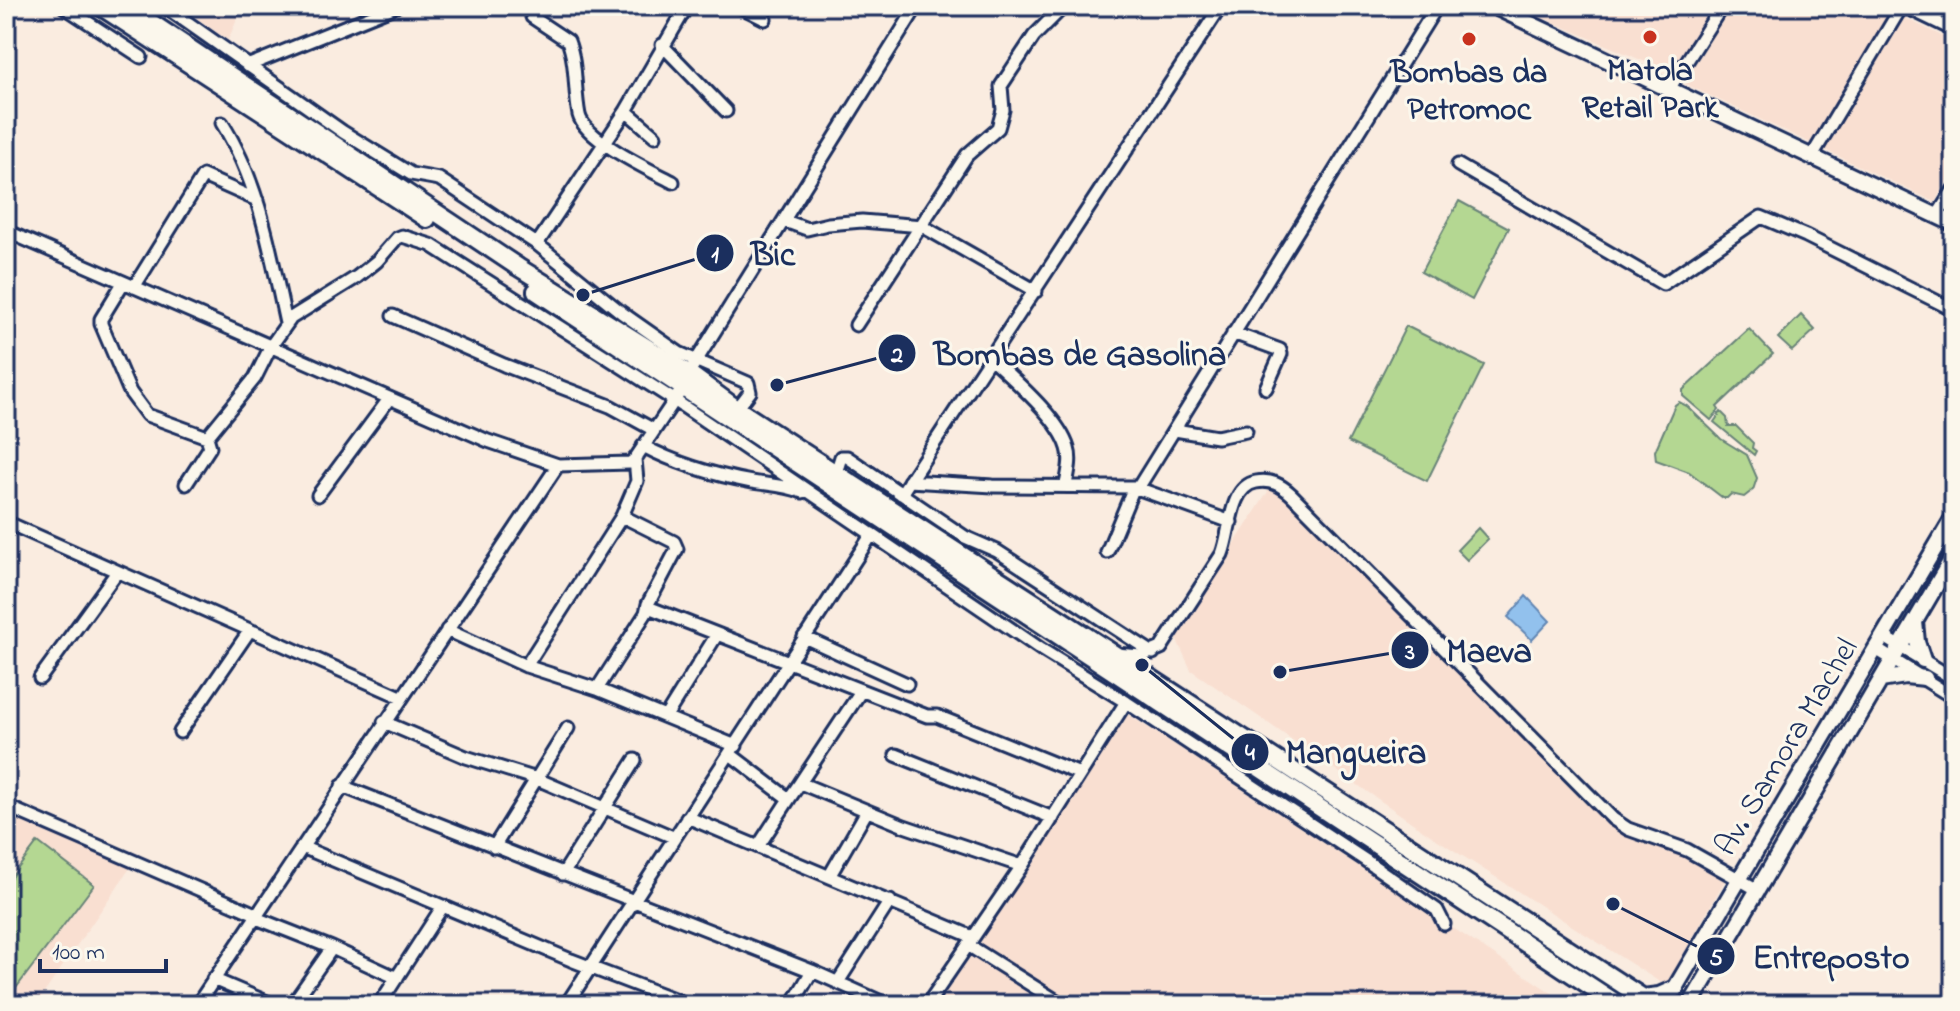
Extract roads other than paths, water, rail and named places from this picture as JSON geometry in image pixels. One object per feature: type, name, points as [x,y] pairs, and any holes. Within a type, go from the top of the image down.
[{"type":"highway","points":[[100,6],[350,169],[737,409],[1649,1002],[1675,989]]},
{"type":"highway","points":[[126,6],[578,305],[1619,1005]]},
{"type":"highway","points":[[1548,959],[1600,1005]]},
{"type":"main road","points":[[1493,6],[1954,224]]},
{"type":"main road","name":"Av. Samora Machel","points":[[1665,1005],[1954,516]]},
{"type":"main road","name":"Av. Samora Machel","points":[[1692,1003],[1954,555]]},
{"type":"main road","points":[[1915,622],[1923,660]]},
{"type":"main road","points":[[1881,680],[1905,676],[1925,678]]},
{"type":"street","points":[[63,6],[141,57]]},
{"type":"street","points":[[164,6],[398,167],[411,174],[439,179],[537,244],[646,331],[679,353],[686,380]]},
{"type":"street","points":[[247,66],[396,6]]},
{"type":"street","points":[[537,244],[626,111],[687,6]]},
{"type":"street","points":[[739,6],[765,19]]},
{"type":"street","points":[[526,666],[622,516],[637,481],[635,459],[917,6]]},
{"type":"street","points":[[856,325],[967,155],[998,128],[1003,110],[1001,86],[1034,36],[1064,6]]},
{"type":"street","points":[[901,494],[1221,6]]},
{"type":"street","points":[[1107,552],[1136,487],[1175,430],[1437,6]]},
{"type":"street","points":[[1669,89],[1722,6]]},
{"type":"street","points":[[1812,156],[1903,6],[1954,30]]},
{"type":"street","points":[[532,17],[568,41],[579,115],[585,126],[604,144],[673,182]]},
{"type":"street","points":[[662,45],[726,111]]},
{"type":"street","points":[[626,111],[655,136]]},
{"type":"street","points":[[222,123],[231,137],[257,200],[286,323]]},
{"type":"street","points":[[1458,165],[1663,284],[1761,217],[1806,236],[1954,310]]},
{"type":"street","points":[[207,437],[147,415],[130,392],[101,319],[203,176],[257,200]]},
{"type":"street","points":[[1937,216],[1954,189]]},
{"type":"street","points":[[785,221],[807,229],[862,221],[922,226],[1036,291]]},
{"type":"street","points":[[6,231],[488,441],[558,465],[624,463],[635,459]]},
{"type":"street","points":[[207,437],[255,378],[286,323],[348,284],[377,261],[397,238],[402,236],[441,251],[686,380],[817,499],[1437,910],[1444,924]]},
{"type":"street","points":[[393,316],[504,365],[610,406],[654,430]]},
{"type":"street","points":[[1233,333],[1280,350],[1266,388]]},
{"type":"street","points":[[991,358],[1034,399],[1062,436],[1070,457],[1066,485]]},
{"type":"street","points":[[686,380],[748,383],[750,392],[737,409]]},
{"type":"street","points":[[318,495],[389,399]]},
{"type":"street","points":[[1175,430],[1217,437],[1246,431]]},
{"type":"street","points":[[186,484],[210,447],[207,437]]},
{"type":"street","points":[[643,446],[685,465],[785,486],[817,499]]},
{"type":"street","points":[[836,473],[841,457],[847,457],[965,537],[1004,556],[1153,653]]},
{"type":"street","points":[[197,1005],[558,465]]},
{"type":"street","points":[[909,481],[993,486],[1136,487],[1231,522]]},
{"type":"street","points":[[1111,654],[1142,656],[1153,653],[1167,642],[1222,554],[1234,503],[1241,490],[1249,483],[1261,481],[1282,486],[1613,819],[1628,829],[1687,850],[1758,890]]},
{"type":"street","points":[[597,689],[648,607],[675,556],[676,545],[622,516]]},
{"type":"street","points":[[6,522],[401,697]]},
{"type":"street","points":[[566,1005],[872,534]]},
{"type":"street","points":[[40,678],[117,572]]},
{"type":"street","points":[[648,607],[927,716],[937,716],[1080,774]]},
{"type":"street","points":[[180,732],[250,630]]},
{"type":"street","points":[[447,630],[526,666],[666,716],[733,750],[789,799]]},
{"type":"street","points":[[666,716],[716,636]]},
{"type":"street","points":[[804,637],[907,684]]},
{"type":"street","points":[[1880,642],[1954,698]]},
{"type":"street","points":[[1896,653],[1923,660],[1954,679]]},
{"type":"street","points":[[759,845],[861,691]]},
{"type":"street","points":[[927,1005],[1022,866],[1126,702]]},
{"type":"street","points":[[384,722],[466,757],[537,779],[673,837]]},
{"type":"street","points":[[494,847],[568,728]]},
{"type":"street","points":[[896,755],[1053,818]]},
{"type":"street","points":[[563,874],[635,760]]},
{"type":"street","points":[[800,783],[867,811],[1022,866]]},
{"type":"street","points":[[342,786],[812,971],[888,1005]]},
{"type":"street","points":[[6,806],[397,978]]},
{"type":"street","points":[[830,875],[867,811]]},
{"type":"street","points":[[687,817],[890,901],[970,941],[1063,1005]]},
{"type":"street","points":[[302,847],[571,960],[689,1005]]},
{"type":"street","points":[[838,982],[890,901]]},
{"type":"street","points":[[379,1005],[443,906]]},
{"type":"street","points":[[292,1005],[332,948]]},
{"type":"street","points":[[792,1005],[812,971]]},
{"type":"street","points":[[213,979],[274,1005]]},
{"type":"water","points":[[1526,596],[1550,621],[1532,640],[1508,617]]},
{"type":"place","name":"Matola Retail Park","points":[[1650,37]]},
{"type":"place","name":"Bombas da Petromoc","points":[[1469,39]]},
{"type":"place","name":"Bic","points":[[583,295]]},
{"type":"place","name":"Bombas de Gasolina","points":[[777,385]]},
{"type":"place","name":"Mangueira","points":[[1142,665]]},
{"type":"place","name":"Maeva","points":[[1280,672]]},
{"type":"place","name":"Entreposto","points":[[1613,904]]}]
